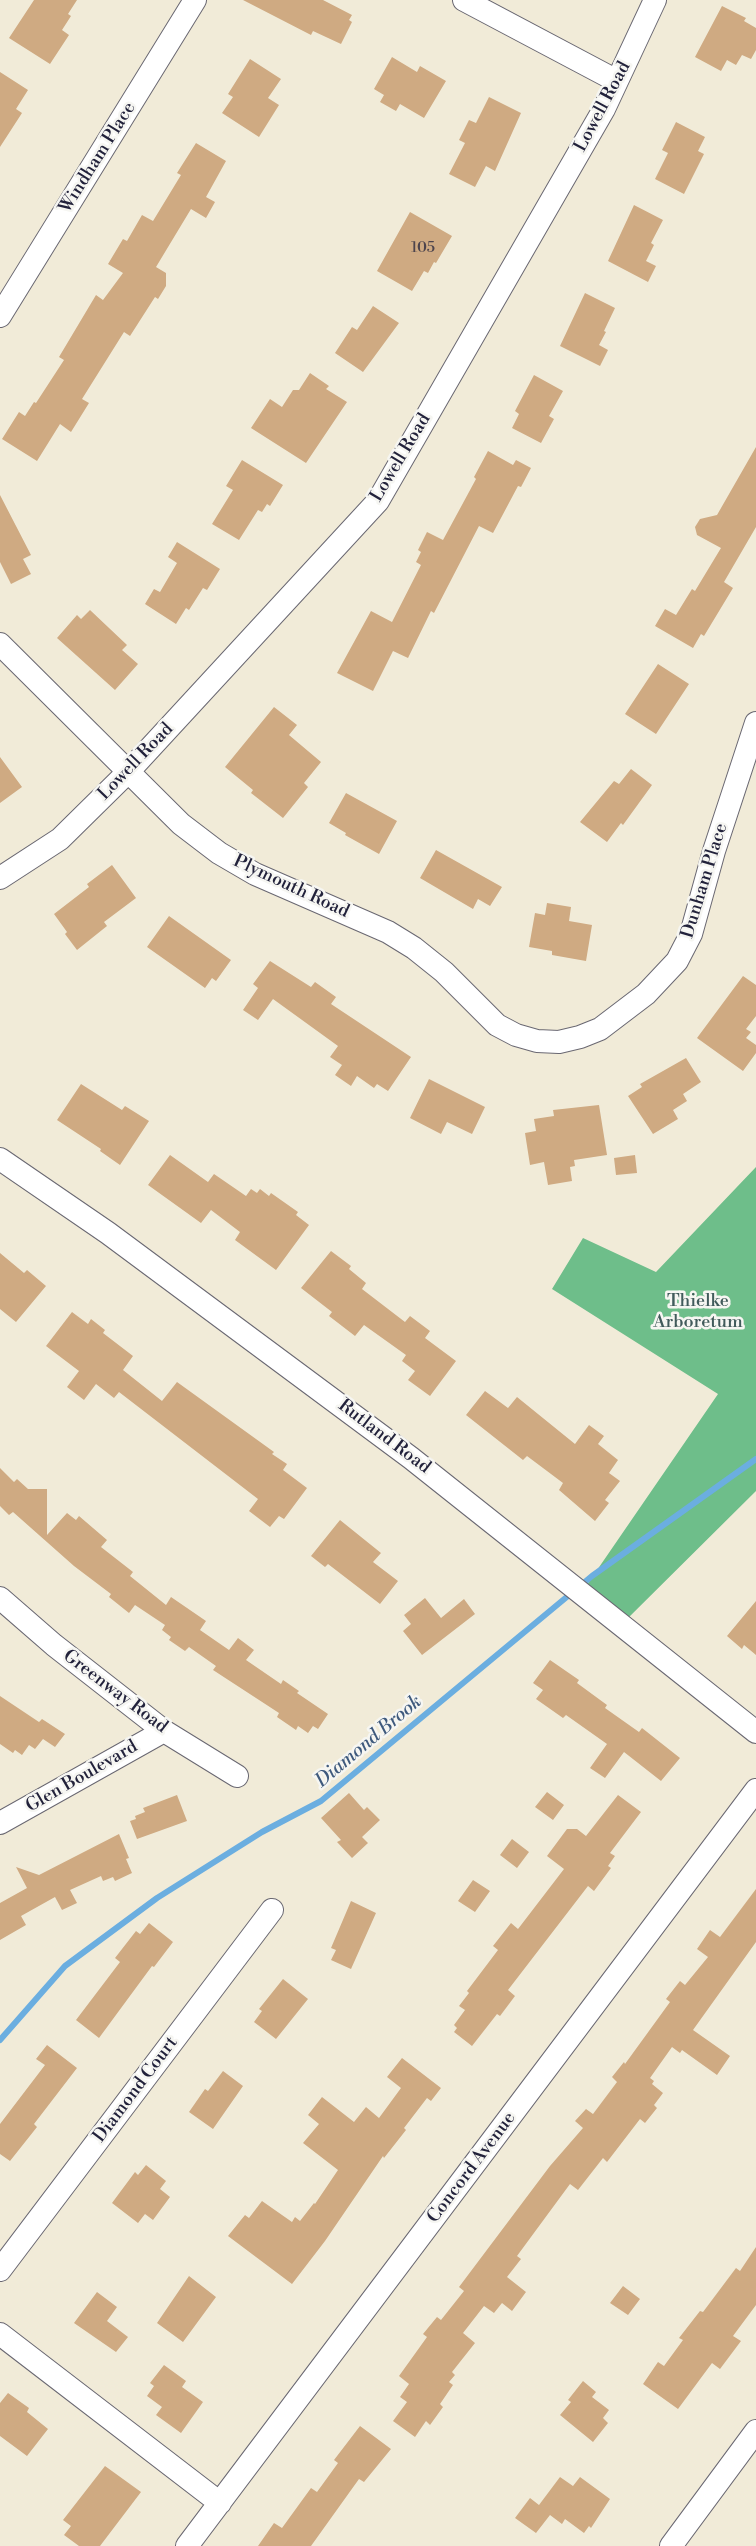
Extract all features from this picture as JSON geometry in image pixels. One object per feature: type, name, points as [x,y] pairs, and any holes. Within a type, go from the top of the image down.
[{"type":"street","name":"Windham Place","points":[[0,316],[195,0]]},
{"type":"street","points":[[464,0],[617,82]]},
{"type":"street","name":"Lowell Road","points":[[0,878],[60,839],[128,772],[378,501],[594,126],[656,0]]},
{"type":"street","name":"Plymouth Road","points":[[0,644],[181,824],[219,853],[255,874],[388,932],[414,948],[444,972],[483,1014]]},
{"type":"street","name":"Dunham Place","points":[[483,1014],[497,1025],[516,1035],[537,1041],[559,1042],[580,1038],[600,1029],[662,980],[677,960],[691,934],[717,842],[756,723]]},
{"type":"street","name":"Rutland Road","points":[[0,1159],[180,1286],[412,1458],[756,1732]]},
{"type":"street","name":"Greenway Road","points":[[0,1598],[54,1646],[164,1730],[237,1776]]},
{"type":"street","name":"Glen Boulevard","points":[[0,1823],[164,1730]]},
{"type":"street","name":"Concord Avenue","points":[[187,2546],[756,1790]]},
{"type":"street","name":"Diamond Court","points":[[0,2270],[272,1910]]},
{"type":"street","points":[[0,2334],[220,2503]]},
{"type":"street","points":[[671,2546],[756,2431]]},
{"type":"green space","name":"Thielke Arboretum","points":[[756,1167],[756,1491],[622,1624],[582,1592],[718,1394],[552,1289],[583,1238],[656,1272]]},
{"type":"building","points":[[34,0],[77,0],[68,14],[71,16],[62,30],[69,35],[50,64],[9,38]]},
{"type":"building","points":[[243,0],[323,0],[352,15],[349,20],[352,22],[341,44],[313,31],[311,35]]},
{"type":"building","points":[[722,6],[746,18],[744,21],[756,28],[756,50],[751,59],[742,55],[736,65],[727,60],[721,71],[695,57]]},
{"type":"building","points":[[392,57],[417,72],[420,66],[446,81],[424,118],[400,104],[396,111],[380,102],[384,95],[374,89]]},
{"type":"building","points":[[250,59],[281,79],[268,98],[279,105],[259,137],[222,113],[233,97],[228,94]]},
{"type":"building","points":[[0,72],[28,90],[16,109],[22,113],[0,147]]},
{"type":"building","points":[[489,97],[521,113],[495,171],[486,166],[475,187],[449,174],[465,143],[459,140],[469,120],[476,123]]},
{"type":"building","points":[[676,122],[705,137],[698,151],[704,154],[684,194],[655,179],[668,153],[662,150]]},
{"type":"building","points":[[196,143],[226,161],[206,197],[215,202],[206,218],[191,209],[156,267],[166,273],[166,286],[158,299],[155,297],[130,336],[124,332],[82,399],[89,403],[71,432],[60,424],[37,461],[2,439],[19,412],[25,416],[34,402],[36,403],[64,360],[59,357],[96,295],[103,300],[123,273],[108,264],[123,239],[127,241],[142,215],[153,221],[181,175],[177,173]]},
{"type":"building","points":[[634,205],[663,220],[651,243],[654,245],[646,261],[656,266],[648,282],[608,261]]},
{"type":"building","points":[[410,212],[452,236],[436,263],[434,262],[428,273],[424,271],[412,291],[377,271]]},
{"type":"building","points":[[585,293],[615,308],[599,345],[608,350],[600,366],[560,346]]},
{"type":"building","points":[[373,306],[399,323],[363,372],[335,353],[352,327],[357,330]]},
{"type":"building","points":[[310,373],[329,386],[326,389],[347,402],[306,463],[251,428],[270,399],[282,407],[293,390],[299,390]]},
{"type":"building","points":[[534,375],[563,391],[549,416],[554,419],[541,443],[512,428],[519,414],[515,411]]},
{"type":"building","points":[[756,447],[756,527],[724,582],[733,588],[704,636],[701,634],[693,648],[655,626],[665,609],[676,615],[692,589],[695,591],[721,548],[697,535],[695,527],[700,519],[717,515]]},
{"type":"building","points":[[488,451],[513,465],[516,460],[531,468],[521,487],[518,486],[493,533],[479,526],[434,613],[431,611],[408,658],[393,651],[373,691],[337,673],[371,611],[392,622],[421,565],[416,562],[421,552],[418,550],[427,532],[443,540],[476,479],[474,477]]},
{"type":"building","points":[[242,460],[283,485],[270,506],[267,504],[262,512],[258,510],[239,540],[212,524],[233,490],[226,486]]},
{"type":"building","points":[[0,495],[31,555],[23,559],[31,574],[11,584],[0,562]]},
{"type":"building","points":[[177,542],[220,569],[207,590],[203,588],[189,610],[186,608],[176,624],[145,604],[154,589],[160,592],[177,563],[168,557]]},
{"type":"building","points":[[90,610],[127,645],[122,650],[138,664],[115,690],[57,638],[77,615],[81,619]]},
{"type":"building","points":[[658,664],[689,684],[656,734],[625,714]]},
{"type":"building","points":[[274,707],[297,725],[289,735],[321,762],[304,783],[308,787],[283,818],[251,793],[253,790],[225,767]]},
{"type":"building","points":[[0,757],[22,787],[0,803]]},
{"type":"building","points":[[631,769],[652,785],[623,825],[621,823],[607,842],[580,822],[614,781],[619,784]]},
{"type":"building","points":[[346,793],[397,821],[379,854],[345,835],[346,833],[329,823]]},
{"type":"building","points":[[436,850],[502,887],[490,906],[478,899],[473,909],[420,878]]},
{"type":"building","points":[[112,865],[136,898],[104,922],[107,926],[77,950],[54,914],[89,887],[87,884]]},
{"type":"building","points":[[547,903],[571,907],[569,921],[592,925],[586,961],[552,955],[552,951],[529,947],[535,913],[545,915]]},
{"type":"building","points":[[169,916],[231,960],[216,981],[212,978],[205,988],[147,947]]},
{"type":"building","points":[[270,961],[311,987],[315,982],[336,997],[331,1004],[411,1057],[388,1091],[377,1084],[374,1088],[357,1076],[351,1086],[335,1075],[342,1065],[330,1057],[338,1046],[273,999],[258,1020],[243,1010],[258,988],[253,984]]},
{"type":"building","points":[[743,976],[756,985],[756,1016],[746,1029],[751,1032],[746,1038],[756,1045],[756,1053],[743,1071],[697,1038]]},
{"type":"building","points":[[686,1058],[701,1082],[683,1094],[687,1101],[673,1110],[678,1119],[653,1134],[628,1096],[642,1087],[640,1084]]},
{"type":"building","points":[[429,1079],[485,1107],[472,1134],[447,1122],[441,1134],[410,1118]]},
{"type":"building","points":[[81,1084],[122,1110],[125,1106],[149,1121],[120,1165],[100,1151],[101,1149],[57,1120]]},
{"type":"building","points":[[599,1105],[607,1155],[574,1160],[575,1166],[570,1167],[572,1181],[548,1185],[544,1162],[530,1165],[525,1133],[536,1131],[534,1119],[554,1116],[553,1110]]},
{"type":"building","points":[[170,1155],[208,1182],[214,1174],[246,1196],[251,1189],[257,1193],[260,1189],[269,1196],[271,1193],[298,1212],[296,1215],[309,1225],[276,1270],[235,1240],[240,1232],[211,1210],[201,1223],[148,1185]]},
{"type":"building","points":[[635,1155],[637,1173],[616,1175],[614,1158]]},
{"type":"building","points":[[331,1251],[351,1266],[349,1269],[366,1283],[362,1289],[405,1322],[410,1316],[430,1331],[425,1338],[456,1361],[430,1396],[408,1380],[415,1371],[402,1361],[406,1355],[364,1325],[355,1336],[329,1316],[332,1312],[301,1288]]},
{"type":"building","points":[[0,1253],[24,1273],[27,1270],[46,1286],[16,1322],[0,1309]]},
{"type":"building","points":[[72,1312],[88,1324],[91,1319],[105,1330],[103,1333],[133,1356],[123,1370],[162,1401],[177,1382],[274,1452],[272,1454],[287,1464],[283,1470],[307,1488],[284,1519],[279,1516],[270,1527],[249,1511],[258,1499],[119,1392],[114,1398],[96,1384],[84,1400],[67,1387],[79,1371],[46,1346]]},
{"type":"building","points":[[485,1391],[508,1408],[517,1397],[575,1444],[589,1425],[604,1436],[598,1444],[618,1460],[609,1473],[620,1481],[605,1500],[609,1503],[595,1521],[559,1490],[563,1483],[527,1456],[523,1460],[466,1415]]},
{"type":"building","points":[[0,1468],[14,1482],[17,1479],[28,1489],[47,1489],[47,1535],[67,1513],[76,1520],[79,1516],[107,1540],[101,1547],[133,1572],[130,1576],[166,1605],[171,1597],[206,1621],[200,1630],[229,1650],[238,1638],[254,1650],[246,1660],[281,1684],[283,1680],[299,1691],[297,1693],[328,1714],[318,1729],[313,1726],[308,1733],[298,1726],[296,1730],[277,1717],[279,1713],[213,1670],[216,1666],[189,1647],[185,1651],[169,1640],[171,1637],[162,1630],[165,1625],[135,1605],[129,1613],[109,1597],[111,1594],[74,1566],[13,1512],[9,1515],[0,1506]]},
{"type":"building","points":[[340,1520],[381,1553],[373,1562],[398,1581],[380,1604],[328,1564],[325,1567],[311,1556]]},
{"type":"building","points":[[425,1598],[441,1618],[464,1599],[475,1614],[422,1655],[403,1631],[411,1624],[404,1615]]},
{"type":"building","points":[[756,1601],[756,1655],[744,1645],[742,1649],[727,1636]]},
{"type":"building","points":[[550,1660],[579,1680],[577,1683],[607,1705],[605,1708],[639,1732],[642,1728],[680,1758],[661,1781],[624,1752],[605,1778],[590,1768],[607,1744],[566,1715],[563,1718],[536,1699],[543,1690],[533,1683]]},
{"type":"building","points":[[0,1696],[39,1722],[42,1719],[65,1734],[55,1747],[43,1739],[35,1749],[29,1745],[22,1755],[15,1750],[13,1753],[0,1744]]},
{"type":"building","points":[[547,1792],[564,1805],[553,1820],[535,1807]]},
{"type":"building","points":[[349,1793],[364,1810],[367,1807],[380,1820],[362,1837],[368,1843],[352,1858],[337,1842],[341,1840],[321,1818]]},
{"type":"building","points":[[177,1795],[187,1821],[137,1839],[130,1821],[136,1819],[135,1816],[145,1812],[143,1808]]},
{"type":"building","points":[[618,1795],[641,1812],[610,1853],[615,1856],[608,1866],[611,1868],[594,1891],[588,1886],[508,1990],[515,1996],[500,2016],[497,2014],[472,2046],[454,2032],[457,2028],[454,2025],[465,2010],[459,2006],[469,1993],[467,1991],[498,1950],[493,1946],[511,1923],[518,1929],[564,1869],[547,1856],[567,1829],[577,1829],[586,1836]]},
{"type":"building","points":[[119,1834],[129,1858],[126,1859],[132,1873],[115,1881],[113,1877],[103,1881],[101,1876],[70,1890],[77,1903],[62,1910],[55,1897],[21,1916],[26,1925],[0,1940],[0,1903],[27,1888],[16,1867],[39,1875]]},
{"type":"building","points":[[512,1839],[529,1852],[517,1868],[500,1855]]},
{"type":"building","points":[[473,1880],[490,1891],[475,1912],[458,1901]]},
{"type":"building","points":[[756,1889],[756,1942],[693,2030],[730,2056],[717,2075],[682,2050],[680,2053],[672,2047],[650,2078],[654,2081],[652,2084],[663,2093],[654,2105],[657,2108],[645,2123],[640,2119],[607,2162],[603,2158],[578,2190],[570,2184],[517,2256],[521,2259],[507,2277],[526,2292],[512,2311],[502,2303],[494,2313],[484,2306],[463,2333],[475,2343],[452,2372],[455,2375],[449,2382],[453,2385],[440,2404],[443,2407],[430,2425],[426,2421],[415,2437],[393,2421],[407,2402],[400,2397],[409,2384],[399,2376],[427,2337],[423,2334],[437,2317],[441,2320],[464,2291],[459,2287],[550,2166],[583,2128],[575,2121],[586,2109],[593,2114],[617,2082],[612,2077],[624,2062],[625,2064],[670,2002],[666,1999],[680,1981],[685,1985],[708,1957],[697,1949],[710,1930],[720,1937]]},
{"type":"building","points":[[351,1901],[376,1913],[351,1969],[331,1960],[336,1950],[331,1948]]},
{"type":"building","points":[[149,1923],[173,1942],[154,1967],[152,1966],[99,2038],[76,2020],[120,1962],[115,1958],[136,1931],[140,1934]]},
{"type":"building","points":[[283,1979],[308,1999],[276,2039],[254,2022],[262,2011],[259,2009]]},
{"type":"building","points":[[47,2045],[77,2068],[34,2124],[37,2127],[10,2161],[0,2154],[0,2124],[45,2065],[36,2059]]},
{"type":"building","points":[[402,2058],[441,2088],[431,2101],[427,2098],[404,2128],[406,2130],[384,2158],[383,2156],[325,2241],[292,2284],[228,2236],[245,2215],[249,2218],[262,2201],[292,2222],[295,2217],[300,2221],[315,2204],[338,2170],[303,2143],[319,2124],[308,2115],[322,2097],[354,2122],[366,2107],[379,2118],[401,2088],[387,2077]]},
{"type":"building","points":[[223,2071],[243,2086],[213,2129],[189,2112],[205,2089],[208,2091]]},
{"type":"building","points":[[146,2165],[166,2181],[160,2189],[170,2197],[153,2220],[145,2214],[138,2223],[112,2203],[135,2172],[138,2175]]},
{"type":"building","points":[[756,2247],[756,2305],[733,2336],[741,2341],[720,2369],[712,2363],[678,2409],[643,2384],[658,2362],[664,2366],[683,2340],[679,2338],[700,2311],[703,2312],[736,2268],[740,2271]]},
{"type":"building","points":[[189,2276],[216,2297],[183,2342],[157,2323]]},
{"type":"building","points":[[623,2286],[640,2299],[628,2315],[610,2303]]},
{"type":"building","points":[[97,2292],[117,2307],[107,2321],[128,2337],[116,2352],[74,2323]]},
{"type":"building","points":[[164,2365],[186,2381],[182,2387],[203,2402],[181,2433],[156,2415],[162,2407],[147,2396],[154,2386],[150,2383]]},
{"type":"building","points":[[583,2381],[596,2392],[592,2397],[609,2410],[603,2418],[608,2423],[593,2442],[560,2415],[571,2402],[568,2400]]},
{"type":"building","points":[[8,2393],[29,2408],[27,2412],[48,2429],[27,2456],[0,2436],[0,2403]]},
{"type":"building","points":[[360,2426],[391,2449],[364,2482],[359,2479],[311,2546],[258,2546],[274,2523],[282,2528],[311,2488],[317,2492],[338,2463],[334,2460]]},
{"type":"building","points":[[105,2466],[141,2492],[100,2546],[79,2546],[64,2535],[71,2526],[63,2520]]},
{"type":"building","points":[[560,2477],[573,2486],[580,2477],[610,2499],[591,2528],[589,2526],[584,2533],[565,2519],[562,2524],[550,2515],[536,2533],[515,2518],[530,2498],[539,2505]]},
{"type":"waterway","name":"Diamond Brook","points":[[0,2040],[65,1966],[157,1898],[262,1832],[321,1801],[592,1576],[756,1459]]}]
